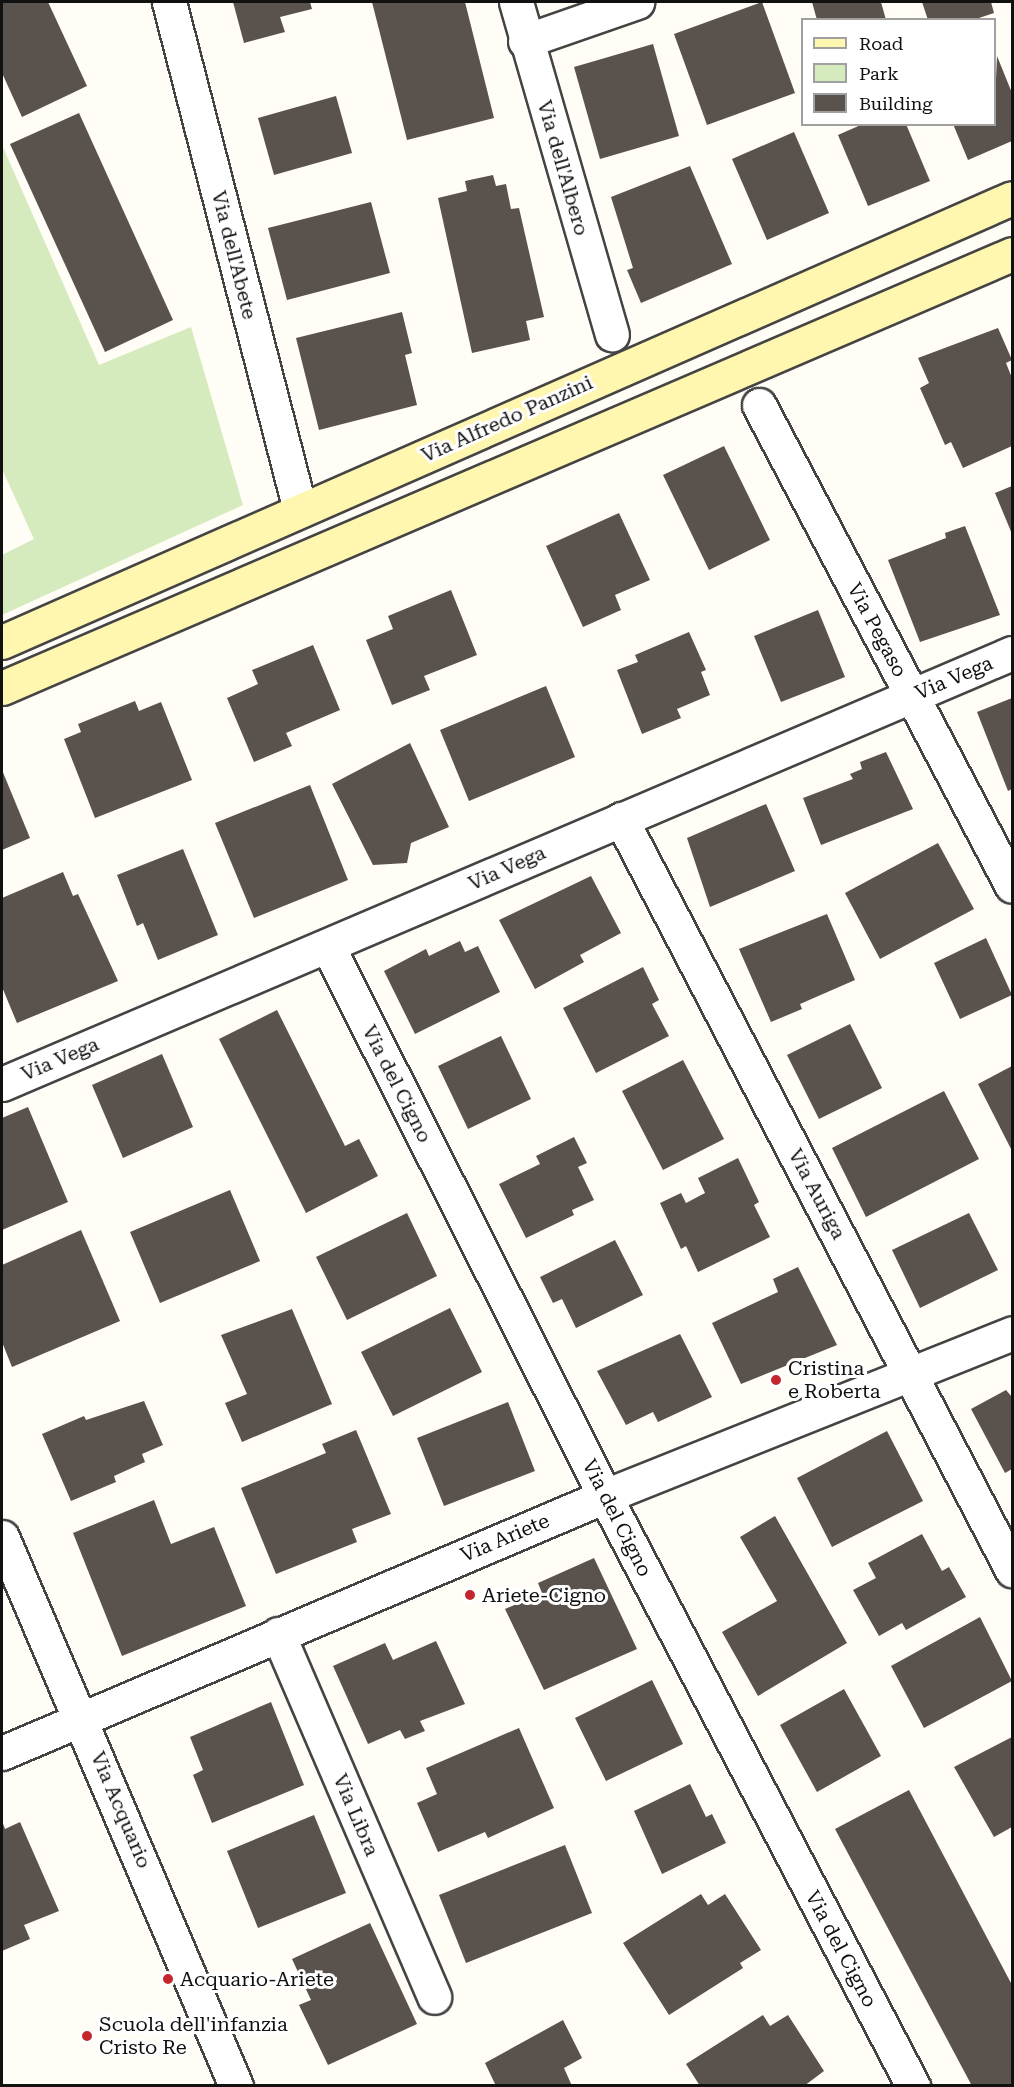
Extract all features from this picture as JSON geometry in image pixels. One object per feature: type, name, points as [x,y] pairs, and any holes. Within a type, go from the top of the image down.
[{"type":"main road","name":"Via Alfredo Panzini","points":[[2,642],[1012,198]]},
{"type":"main road","points":[[2,688],[1012,254]]},
{"type":"street","name":"Via dell'Abete","points":[[169,2],[300,510]]},
{"type":"street","name":"Via dell'Albero","points":[[516,2],[525,41],[612,334]]},
{"type":"street","points":[[525,41],[637,2]]},
{"type":"street","name":"Via Pegaso","points":[[759,405],[1012,886]]},
{"type":"street","name":"Via Vega","points":[[2,1084],[1012,654]]},
{"type":"street","name":"Via Auriga","points":[[621,819],[1012,1570]]},
{"type":"street","name":"Via del Cigno","points":[[328,947],[604,1496],[913,2085]]},
{"type":"street","name":"Via Ariete","points":[[2,1753],[604,1496],[1012,1333]]},
{"type":"street","name":"Via Acquario","points":[[2,1537],[82,1719],[236,2085]]},
{"type":"street","name":"Via Libra","points":[[278,1634],[434,1996]]},
{"type":"green space","points":[[2,145],[99,365],[191,327],[243,505],[2,615],[2,555],[34,539],[2,469]]},
{"type":"building","points":[[2,2],[48,2],[87,86],[22,117],[2,73]]},
{"type":"building","points":[[233,2],[310,2],[312,9],[280,17],[285,32],[244,43]]},
{"type":"building","points":[[372,2],[465,2],[494,118],[407,140]]},
{"type":"building","points":[[762,2],[795,93],[707,125],[674,34]]},
{"type":"building","points":[[812,2],[881,2],[885,18],[816,18]]},
{"type":"building","points":[[922,2],[991,2],[994,13],[979,18],[927,18]]},
{"type":"building","points":[[653,44],[679,136],[600,159],[574,67]]},
{"type":"building","points":[[997,56],[1012,93],[1012,141],[968,160],[954,126],[996,126]]},
{"type":"building","points":[[336,96],[352,153],[274,175],[258,118]]},
{"type":"building","points":[[79,113],[173,320],[105,352],[10,144]]},
{"type":"building","points":[[858,126],[907,126],[930,181],[868,206],[838,135]]},
{"type":"building","points":[[794,132],[829,213],[767,240],[732,159]]},
{"type":"building","points":[[690,166],[732,264],[641,303],[627,270],[633,268],[611,197]]},
{"type":"building","points":[[493,175],[496,186],[506,184],[511,209],[519,208],[544,317],[526,321],[530,340],[472,353],[438,198],[467,191],[465,181]]},
{"type":"building","points":[[371,202],[390,273],[287,300],[268,228]]},
{"type":"building","points":[[402,312],[412,353],[405,355],[417,405],[319,430],[296,338]]},
{"type":"building","points":[[998,328],[1012,360],[1006,363],[1012,378],[1012,446],[963,468],[951,442],[945,445],[920,388],[929,383],[918,358]]},
{"type":"building","points":[[724,446],[770,540],[709,570],[663,475]]},
{"type":"building","points":[[1012,486],[1012,534],[995,493]]},
{"type":"building","points":[[619,513],[650,580],[615,595],[621,610],[583,627],[546,546]]},
{"type":"building","points":[[965,526],[1000,615],[920,642],[888,560],[946,538],[945,533]]},
{"type":"building","points":[[451,590],[477,655],[424,676],[430,690],[392,705],[366,640],[393,629],[388,616]]},
{"type":"building","points":[[818,610],[845,677],[781,702],[754,636]]},
{"type":"building","points":[[689,632],[706,670],[701,672],[710,695],[677,709],[681,718],[642,734],[617,670],[638,662],[635,655]]},
{"type":"building","points":[[313,645],[340,710],[286,733],[292,746],[254,762],[227,698],[258,684],[252,670]]},
{"type":"building","points":[[546,686],[575,757],[469,801],[440,730]]},
{"type":"building","points":[[1012,698],[1012,789],[1008,791],[977,712]]},
{"type":"building","points":[[135,701],[139,711],[161,702],[192,780],[95,818],[64,739],[81,732],[78,724]]},
{"type":"building","points":[[410,743],[449,827],[411,843],[407,863],[373,865],[332,784]]},
{"type":"building","points":[[886,752],[913,809],[821,845],[803,798],[853,779],[850,774],[862,769],[860,762]]},
{"type":"building","points":[[2,770],[30,838],[2,850]]},
{"type":"building","points":[[310,785],[348,880],[254,918],[215,823]]},
{"type":"building","points":[[766,804],[795,871],[710,907],[687,838]]},
{"type":"building","points":[[938,843],[974,909],[880,959],[845,893]]},
{"type":"building","points":[[183,849],[218,935],[158,960],[143,923],[137,926],[117,875]]},
{"type":"building","points":[[63,872],[73,896],[78,894],[118,981],[17,1023],[2,987],[2,898]]},
{"type":"building","points":[[591,876],[621,933],[580,955],[584,962],[535,989],[499,920]]},
{"type":"building","points":[[827,914],[855,980],[800,1004],[802,1009],[771,1022],[739,949]]},
{"type":"building","points":[[986,938],[1012,995],[960,1019],[934,963]]},
{"type":"building","points":[[460,941],[465,952],[478,946],[500,992],[415,1034],[384,971],[426,949],[429,956]]},
{"type":"building","points":[[643,967],[659,1000],[652,1004],[669,1036],[596,1073],[563,1008]]},
{"type":"building","points":[[277,1010],[345,1146],[359,1139],[378,1176],[306,1213],[219,1039]]},
{"type":"building","points":[[850,1024],[882,1088],[819,1119],[787,1055]]},
{"type":"building","points":[[501,1036],[531,1099],[468,1129],[438,1066]]},
{"type":"building","points":[[162,1054],[193,1127],[123,1158],[92,1085]]},
{"type":"building","points":[[683,1060],[724,1139],[663,1170],[622,1091]]},
{"type":"building","points":[[1012,1066],[1012,1151],[978,1084]]},
{"type":"building","points":[[944,1091],[979,1159],[866,1217],[832,1148]]},
{"type":"building","points":[[28,1107],[68,1202],[2,1230],[2,1118]]},
{"type":"building","points":[[574,1137],[587,1163],[578,1167],[594,1200],[572,1210],[574,1215],[526,1238],[499,1184],[540,1164],[536,1156]]},
{"type":"building","points":[[738,1158],[759,1202],[754,1205],[770,1237],[698,1272],[686,1246],[681,1249],[660,1203],[681,1193],[686,1203],[705,1193],[698,1178]]},
{"type":"building","points":[[230,1190],[260,1261],[160,1303],[130,1232]]},
{"type":"building","points":[[407,1213],[437,1276],[347,1320],[316,1257]]},
{"type":"building","points":[[969,1213],[998,1270],[920,1308],[892,1250]]},
{"type":"building","points":[[81,1230],[120,1321],[12,1367],[2,1342],[2,1265]]},
{"type":"building","points":[[615,1240],[643,1295],[576,1328],[562,1299],[553,1303],[540,1277]]},
{"type":"building","points":[[798,1267],[837,1345],[741,1384],[712,1323],[778,1292],[773,1279]]},
{"type":"building","points":[[450,1308],[482,1372],[393,1416],[361,1352]]},
{"type":"building","points":[[292,1309],[332,1404],[242,1442],[225,1403],[247,1394],[221,1335]]},
{"type":"building","points":[[680,1334],[712,1397],[658,1422],[653,1412],[626,1425],[597,1371]]},
{"type":"building","points":[[1006,1390],[1012,1397],[1012,1469],[1005,1473],[971,1409]]},
{"type":"building","points":[[144,1401],[163,1445],[142,1454],[145,1462],[114,1476],[116,1482],[71,1501],[42,1434],[84,1416],[86,1420]]},
{"type":"building","points":[[508,1402],[535,1471],[444,1506],[417,1438]]},
{"type":"building","points":[[356,1430],[391,1514],[352,1529],[357,1542],[276,1574],[241,1488],[326,1453],[322,1444]]},
{"type":"building","points":[[887,1431],[923,1501],[832,1547],[797,1478]]},
{"type":"building","points":[[154,1500],[171,1544],[214,1527],[246,1606],[122,1656],[73,1533]]},
{"type":"building","points":[[775,1516],[847,1643],[758,1696],[722,1632],[777,1601],[740,1537]]},
{"type":"building","points":[[922,1534],[942,1571],[949,1567],[966,1597],[906,1630],[902,1623],[879,1636],[853,1590],[876,1578],[868,1563]]},
{"type":"building","points":[[594,1558],[637,1649],[544,1690],[505,1609],[542,1593],[538,1583]]},
{"type":"building","points":[[980,1617],[1012,1681],[924,1728],[891,1666]]},
{"type":"building","points":[[436,1641],[465,1704],[420,1721],[425,1731],[405,1739],[400,1730],[368,1744],[333,1666],[385,1643],[393,1660]]},
{"type":"building","points":[[652,1680],[683,1744],[606,1781],[575,1718]]},
{"type":"building","points":[[844,1689],[881,1756],[817,1792],[780,1725]]},
{"type":"building","points":[[271,1702],[304,1785],[212,1823],[193,1775],[203,1770],[190,1737]]},
{"type":"building","points":[[519,1728],[554,1808],[488,1838],[485,1832],[438,1852],[417,1803],[437,1794],[426,1768]]},
{"type":"building","points":[[1012,1737],[1012,1827],[994,1837],[954,1767]]},
{"type":"building","points":[[690,1784],[706,1817],[712,1814],[726,1843],[662,1874],[634,1811]]},
{"type":"building","points":[[909,1790],[1012,1985],[1012,2086],[972,2086],[835,1829]]},
{"type":"building","points":[[314,1815],[346,1893],[258,1928],[227,1851]]},
{"type":"building","points":[[2,1821],[5,1829],[20,1822],[59,1911],[24,1925],[30,1939],[2,1951]]},
{"type":"building","points":[[565,1845],[592,1913],[466,1963],[439,1895]]},
{"type":"building","points":[[701,1894],[708,1905],[725,1894],[761,1950],[740,1963],[743,1968],[669,2015],[623,1943]]},
{"type":"building","points":[[370,1923],[417,2024],[328,2065],[299,2005],[311,2000],[292,1959]]},
{"type":"building","points":[[763,2015],[770,2026],[788,2015],[824,2071],[804,2086],[700,2086],[686,2064]]},
{"type":"building","points":[[563,2020],[582,2058],[564,2068],[572,2086],[496,2086],[485,2063]]},
{"type":"place","name":"Cristina e Roberta","points":[[776,1380]]},
{"type":"place","name":"Ariete-Cigno","points":[[470,1595]]},
{"type":"place","name":"Acquario-Ariete","points":[[168,1979]]},
{"type":"place","name":"Scuola dell'infanzia Cristo Re","points":[[87,2036]]}]
